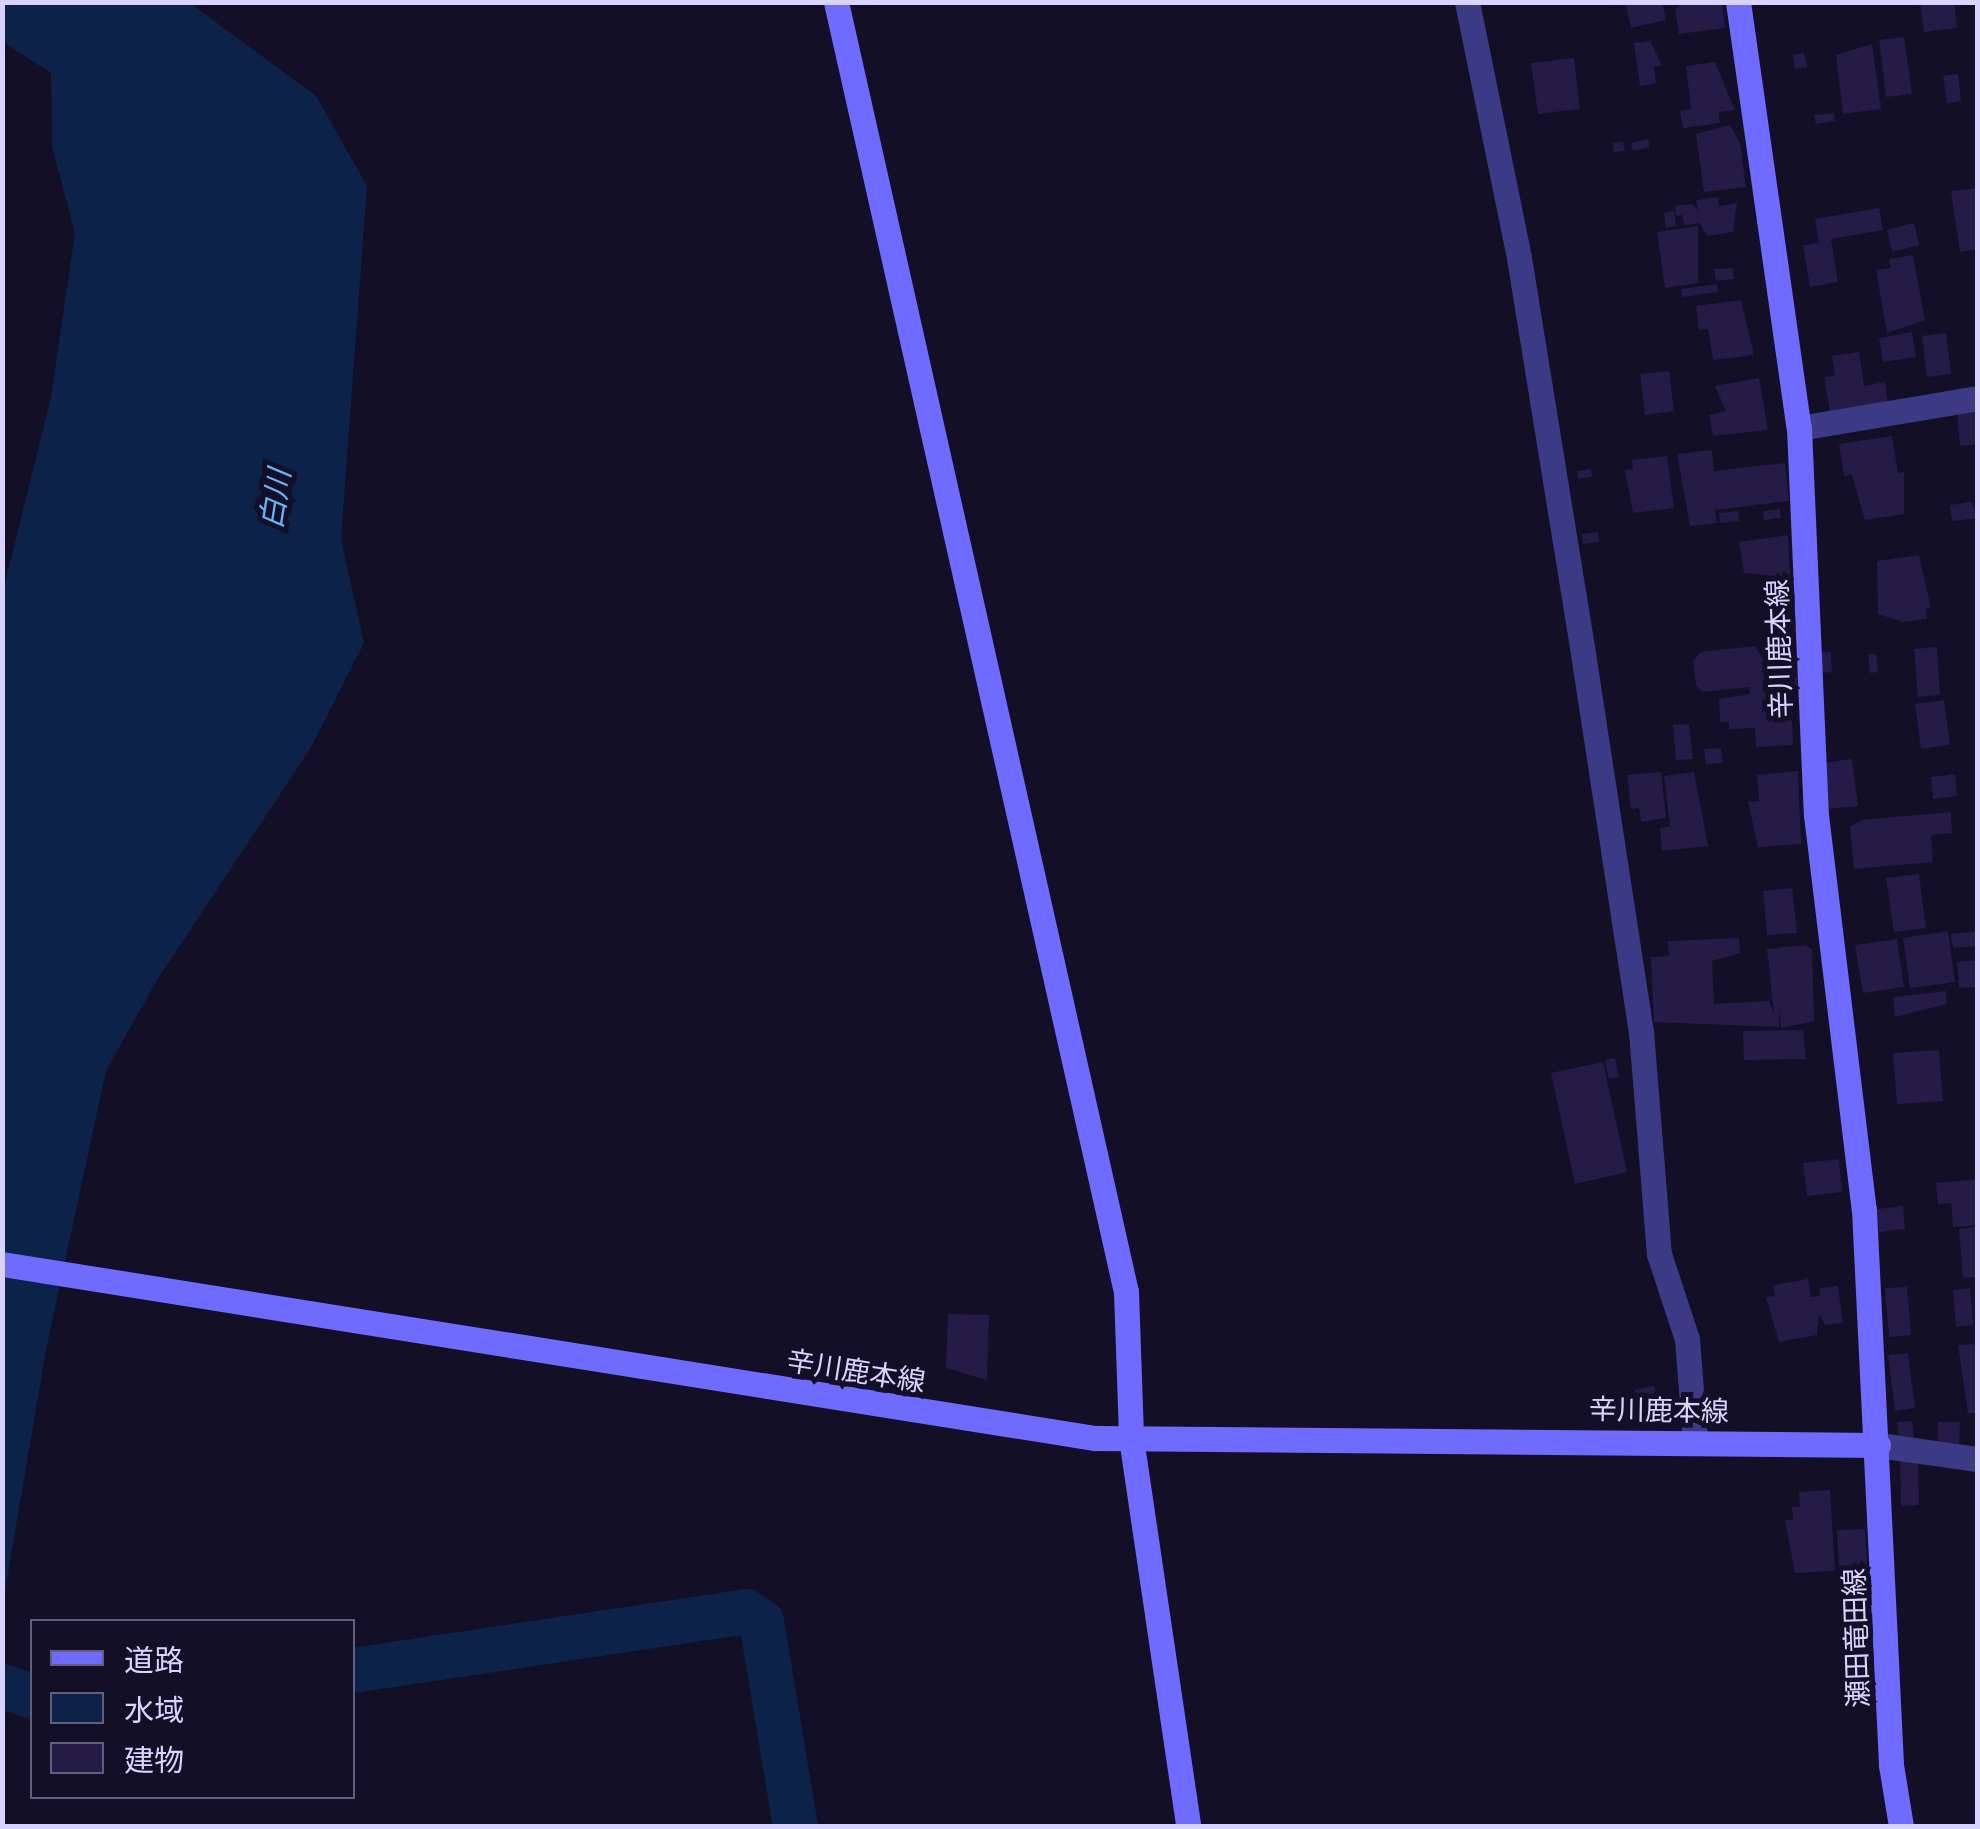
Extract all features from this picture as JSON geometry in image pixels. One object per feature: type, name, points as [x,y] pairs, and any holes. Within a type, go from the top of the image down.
[{"type":"main road","points":[[836,2],[1126,1292],[1131,1438],[1188,1826]]},
{"type":"main road","name":"辛川鹿本線","points":[[2,1264],[1014,1427],[1131,1438],[1695,1440],[1878,1446],[1864,1210],[1816,815],[1799,428],[1738,2]]},
{"type":"main road","name":"瀬田竜田線","points":[[1878,1446],[1892,1765],[1901,1826]]},
{"type":"street","points":[[1467,2],[1519,258],[1582,646],[1642,1031],[1659,1254],[1687,1339],[1695,1440]]},
{"type":"street","points":[[1799,428],[1978,398]]},
{"type":"street","points":[[1878,1446],[1978,1459]]},
{"type":"water","name":"白川","points":[[3,3],[190,3],[316,96],[367,186],[341,539],[364,643],[310,749],[157,980],[106,1071],[46,1350],[3,1603],[2,595],[51,397],[75,233],[52,147],[51,73],[3,42]]},
{"type":"building","points":[[1625,2],[1662,2],[1666,20],[1631,28]]},
{"type":"building","points":[[1685,2],[1722,2],[1725,28],[1679,34],[1675,9]]},
{"type":"building","points":[[1920,2],[1954,2],[1957,28],[1924,32]]},
{"type":"building","points":[[1904,37],[1912,94],[1886,97],[1879,40]]},
{"type":"building","points":[[1650,41],[1662,65],[1654,67],[1656,83],[1640,86],[1634,43]]},
{"type":"building","points":[[1872,44],[1881,109],[1843,114],[1836,55]]},
{"type":"building","points":[[1804,53],[1807,67],[1795,69],[1793,55]]},
{"type":"building","points":[[1574,58],[1580,109],[1538,114],[1531,63]]},
{"type":"building","points":[[1715,62],[1735,110],[1719,112],[1720,123],[1683,128],[1680,111],[1691,109],[1686,66]]},
{"type":"building","points":[[1958,74],[1961,101],[1947,103],[1943,76]]},
{"type":"building","points":[[1834,113],[1835,121],[1816,124],[1814,115]]},
{"type":"building","points":[[1730,125],[1740,143],[1746,187],[1704,192],[1696,134]]},
{"type":"building","points":[[1648,139],[1650,147],[1633,151],[1631,143]]},
{"type":"building","points":[[1623,142],[1625,151],[1614,152],[1613,143]]},
{"type":"building","points":[[1978,188],[1978,249],[1960,252],[1951,191]]},
{"type":"building","points":[[1718,197],[1719,206],[1737,203],[1733,232],[1707,236],[1700,223],[1684,225],[1682,215],[1676,216],[1675,206],[1692,204],[1698,210],[1696,200]]},
{"type":"building","points":[[1879,208],[1883,230],[1831,239],[1838,282],[1810,287],[1803,245],[1819,243],[1815,219]]},
{"type":"building","points":[[1674,211],[1676,226],[1666,228],[1664,213]]},
{"type":"building","points":[[1914,223],[1919,245],[1892,252],[1887,230]]},
{"type":"building","points":[[1698,226],[1698,283],[1665,288],[1657,232]]},
{"type":"building","points":[[1913,255],[1925,320],[1887,333],[1876,270],[1891,268],[1889,259]]},
{"type":"building","points":[[1733,268],[1734,279],[1716,281],[1714,269]]},
{"type":"building","points":[[1717,284],[1718,292],[1682,297],[1681,289]]},
{"type":"building","points":[[1741,300],[1754,355],[1713,360],[1708,329],[1699,330],[1696,306]]},
{"type":"building","points":[[1912,332],[1916,357],[1883,362],[1879,338]]},
{"type":"building","points":[[1946,333],[1951,374],[1927,377],[1922,336]]},
{"type":"building","points":[[1859,352],[1864,386],[1885,382],[1888,403],[1831,417],[1824,377],[1835,376],[1832,356]]},
{"type":"building","points":[[1669,371],[1674,411],[1645,415],[1640,374]]},
{"type":"building","points":[[1759,378],[1768,430],[1713,436],[1709,415],[1726,411],[1715,386]]},
{"type":"building","points":[[1978,410],[1978,444],[1960,446],[1957,412]]},
{"type":"building","points":[[1892,436],[1898,473],[1904,472],[1904,514],[1865,520],[1852,475],[1844,476],[1839,444]]},
{"type":"building","points":[[1712,450],[1714,471],[1785,463],[1789,501],[1715,510],[1717,523],[1690,526],[1677,454]]},
{"type":"building","points":[[1667,456],[1674,508],[1633,513],[1625,470],[1633,469],[1632,460]]},
{"type":"building","points":[[1591,469],[1592,477],[1578,479],[1577,471]]},
{"type":"building","points":[[1971,502],[1978,518],[1952,521],[1950,505]]},
{"type":"building","points":[[1780,509],[1781,518],[1764,520],[1763,511]]},
{"type":"building","points":[[1738,511],[1739,521],[1720,523],[1719,513]]},
{"type":"building","points":[[1598,532],[1599,542],[1583,544],[1582,534]]},
{"type":"building","points":[[1788,535],[1790,577],[1744,573],[1739,542]]},
{"type":"building","points":[[1919,555],[1931,608],[1926,609],[1927,619],[1903,622],[1878,614],[1877,561]]},
{"type":"building","points":[[1755,646],[1779,684],[1757,687],[1778,686],[1778,697],[1791,696],[1793,745],[1756,747],[1755,728],[1729,729],[1729,722],[1720,722],[1719,699],[1750,694],[1749,687],[1703,692],[1696,685],[1693,661],[1701,652]]},
{"type":"building","points":[[1937,647],[1940,695],[1918,697],[1914,649]]},
{"type":"building","points":[[1820,652],[1831,652],[1832,672],[1821,673]]},
{"type":"building","points":[[1868,654],[1876,654],[1878,672],[1870,673]]},
{"type":"building","points":[[1797,677],[1798,687],[1781,689],[1780,680]]},
{"type":"building","points":[[1944,700],[1950,745],[1921,749],[1915,704]]},
{"type":"building","points":[[1689,724],[1693,759],[1676,760],[1673,725]]},
{"type":"building","points":[[1721,748],[1723,763],[1706,764],[1704,749]]},
{"type":"building","points":[[1852,759],[1858,806],[1828,809],[1822,763]]},
{"type":"building","points":[[1798,771],[1801,844],[1758,847],[1748,802],[1759,801],[1757,775]]},
{"type":"building","points":[[1661,772],[1666,818],[1641,822],[1639,808],[1631,809],[1627,775]]},
{"type":"building","points":[[1694,772],[1708,846],[1662,851],[1660,828],[1670,826],[1664,776]]},
{"type":"building","points":[[1955,774],[1957,796],[1933,799],[1931,777]]},
{"type":"building","points":[[1951,812],[1952,833],[1931,835],[1933,862],[1854,869],[1850,827],[1862,820]]},
{"type":"building","points":[[1919,874],[1926,928],[1894,932],[1886,878]]},
{"type":"building","points":[[1792,888],[1797,933],[1767,935],[1763,891]]},
{"type":"building","points":[[1948,931],[1955,982],[1910,988],[1903,938]]},
{"type":"building","points":[[1978,931],[1978,946],[1953,948],[1951,934]]},
{"type":"building","points":[[1739,938],[1740,953],[1712,961],[1714,1004],[1769,1001],[1774,1014],[1767,949],[1805,945],[1812,949],[1814,1021],[1781,1028],[1779,1010],[1779,1027],[1654,1022],[1651,957],[1669,956],[1668,941]]},
{"type":"building","points":[[1897,939],[1904,987],[1863,993],[1855,945]]},
{"type":"building","points":[[1976,960],[1978,987],[1959,988],[1957,962]]},
{"type":"building","points":[[1946,991],[1947,1004],[1895,1017],[1893,997]]},
{"type":"building","points":[[1803,1030],[1806,1059],[1744,1060],[1743,1031]]},
{"type":"building","points":[[1939,1050],[1943,1101],[1897,1104],[1893,1053]]},
{"type":"building","points":[[1615,1058],[1619,1077],[1609,1079],[1605,1060]]},
{"type":"building","points":[[1603,1062],[1627,1172],[1575,1184],[1551,1073]]},
{"type":"building","points":[[1839,1159],[1842,1192],[1807,1196],[1803,1163]]},
{"type":"building","points":[[1978,1179],[1978,1225],[1953,1227],[1951,1203],[1938,1204],[1936,1183]]},
{"type":"building","points":[[1903,1206],[1905,1229],[1879,1232],[1877,1209]]},
{"type":"building","points":[[1978,1227],[1978,1277],[1963,1278],[1959,1229]]},
{"type":"building","points":[[1808,1279],[1811,1297],[1820,1296],[1819,1288],[1838,1286],[1843,1323],[1825,1325],[1819,1314],[1817,1335],[1779,1342],[1766,1297],[1775,1296],[1773,1285]]},
{"type":"building","points":[[1907,1287],[1911,1335],[1889,1337],[1885,1288]]},
{"type":"building","points":[[1970,1288],[1973,1325],[1956,1327],[1953,1290]]},
{"type":"building","points":[[948,1314],[989,1315],[987,1380],[946,1368]]},
{"type":"building","points":[[1978,1344],[1978,1413],[1968,1413],[1958,1345]]},
{"type":"building","points":[[1908,1353],[1915,1408],[1895,1411],[1888,1355]]},
{"type":"building","points":[[1654,1386],[1656,1394],[1665,1392],[1668,1406],[1639,1413],[1634,1390]]},
{"type":"building","points":[[1912,1421],[1914,1439],[1899,1441],[1897,1422]]},
{"type":"building","points":[[1938,1422],[1960,1422],[1959,1448],[1937,1447]]},
{"type":"building","points":[[1900,1457],[1918,1457],[1919,1505],[1901,1506]]},
{"type":"building","points":[[1830,1490],[1835,1571],[1795,1573],[1785,1520],[1793,1520],[1792,1507],[1800,1507],[1799,1492]]},
{"type":"building","points":[[1865,1529],[1867,1565],[1839,1566],[1837,1530]]},
{"type":"waterway","points":[[355,1670],[745,1611],[761,1621],[795,1826]]},
{"type":"waterway","points":[[2,1686],[30,1695]]}]
